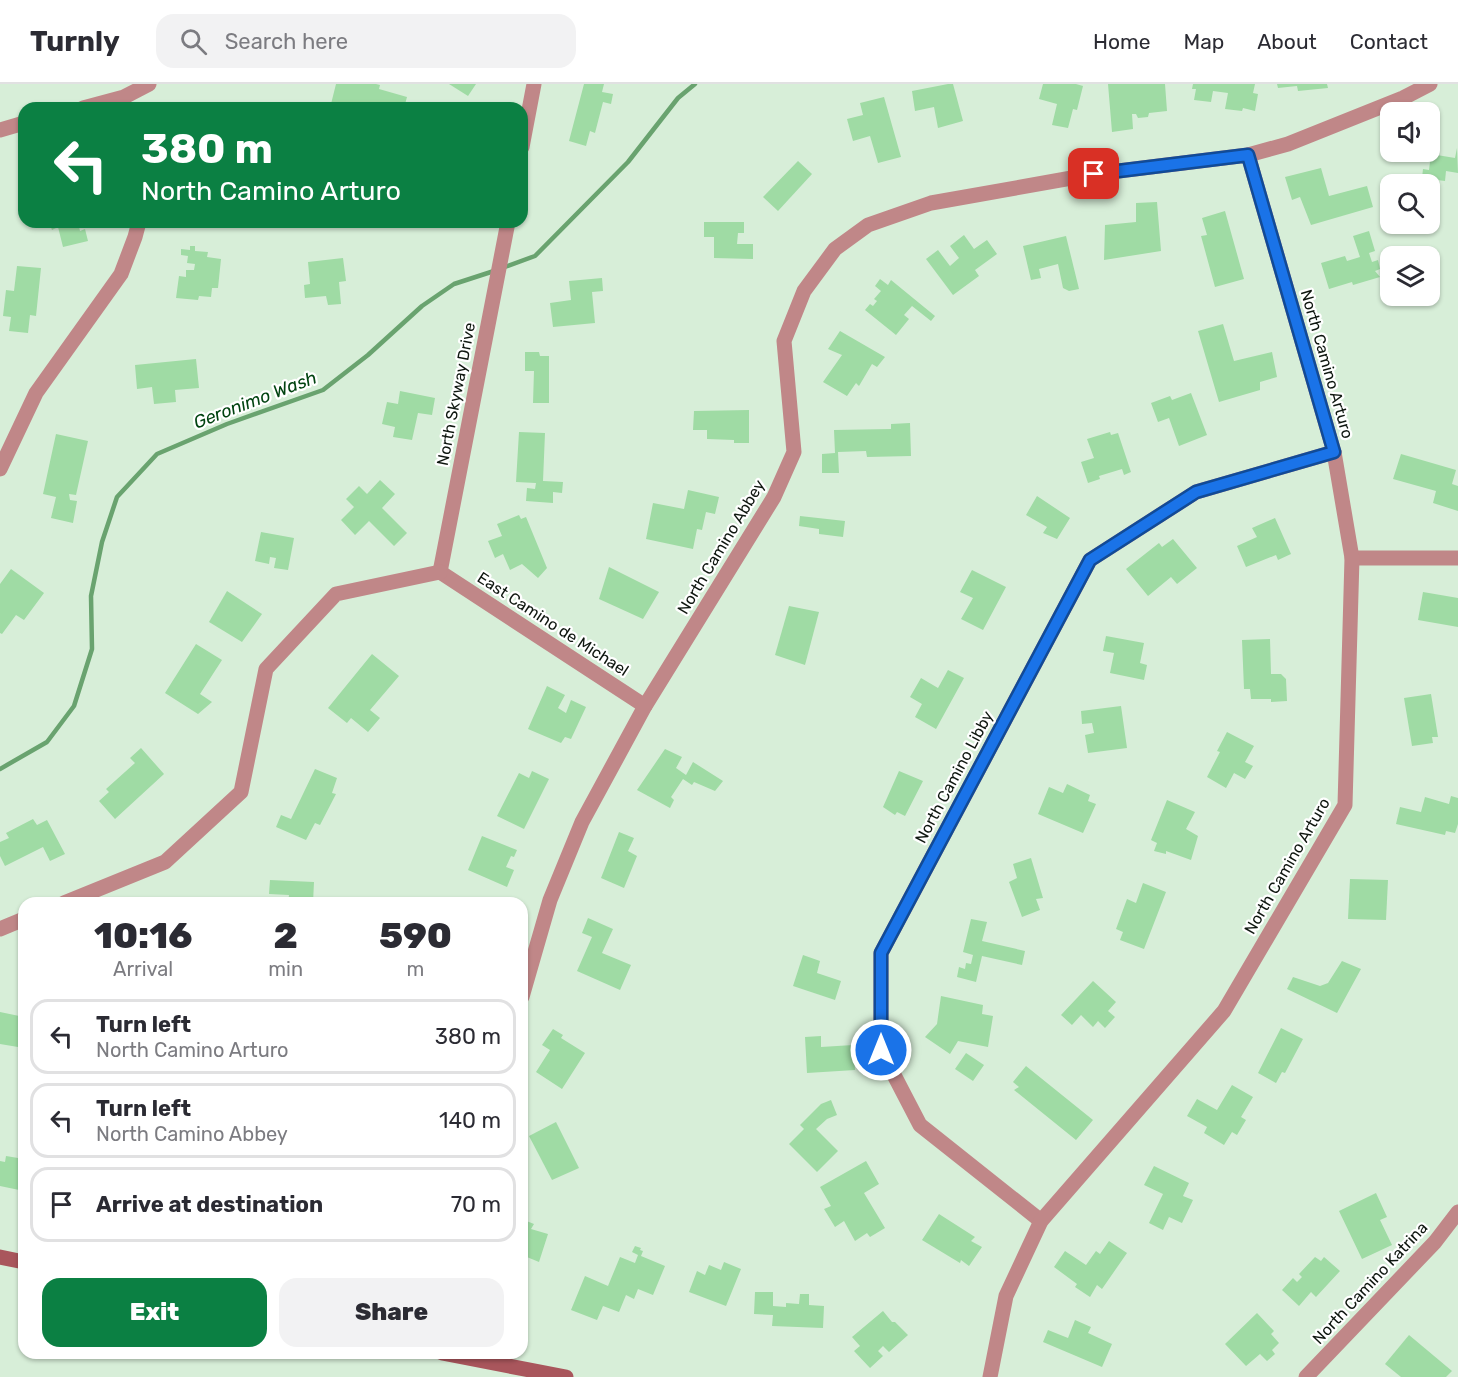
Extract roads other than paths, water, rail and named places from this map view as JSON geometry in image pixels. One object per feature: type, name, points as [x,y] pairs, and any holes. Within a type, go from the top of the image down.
[{"type":"main road","points":[[0,1257],[18,1261]]},
{"type":"main road","points":[[473,1359],[566,1377]]},
{"type":"street","points":[[127,102],[148,84]]},
{"type":"street","points":[[528,116],[534,84]]},
{"type":"street","name":"North Camino Abbey","points":[[528,976],[550,900],[582,822],[645,706],[774,497],[794,452],[784,341],[804,291],[835,249],[868,225],[931,203],[1094,174],[1248,155],[1287,144],[1403,98],[1430,84]]},
{"type":"street","points":[[0,130],[18,125]]},
{"type":"street","name":"North Camino Arturo","points":[[990,1377],[1006,1296],[1041,1221],[1224,1011],[1345,805],[1352,558],[1334,452],[1248,155]]},
{"type":"street","points":[[0,470],[36,393],[121,274],[137,228]]},
{"type":"street","name":"North Skyway Drive","points":[[440,572],[507,228]]},
{"type":"street","name":"North Camino Libby","points":[[1041,1221],[920,1125],[881,1050],[881,953],[1090,560],[1196,492],[1334,452]]},
{"type":"street","points":[[1352,558],[1458,558]]},
{"type":"street","points":[[79,897],[165,862],[241,792],[266,669],[336,594],[440,572]]},
{"type":"street","name":"East Camino de Michael","points":[[440,572],[645,706]]},
{"type":"street","points":[[0,929],[18,922]]},
{"type":"street","name":"North Camino Katrina","points":[[1306,1377],[1435,1242],[1458,1212]]},
{"type":"waterway","name":"Geronimo Wash","points":[[502,268],[535,256],[628,162],[678,98],[695,84]]},
{"type":"waterway","name":"Geronimo Wash","points":[[0,769],[47,742],[74,706],[92,649],[91,596],[102,542],[117,497],[157,454],[227,424],[323,390],[368,355],[422,306],[454,284],[494,271]]}]
